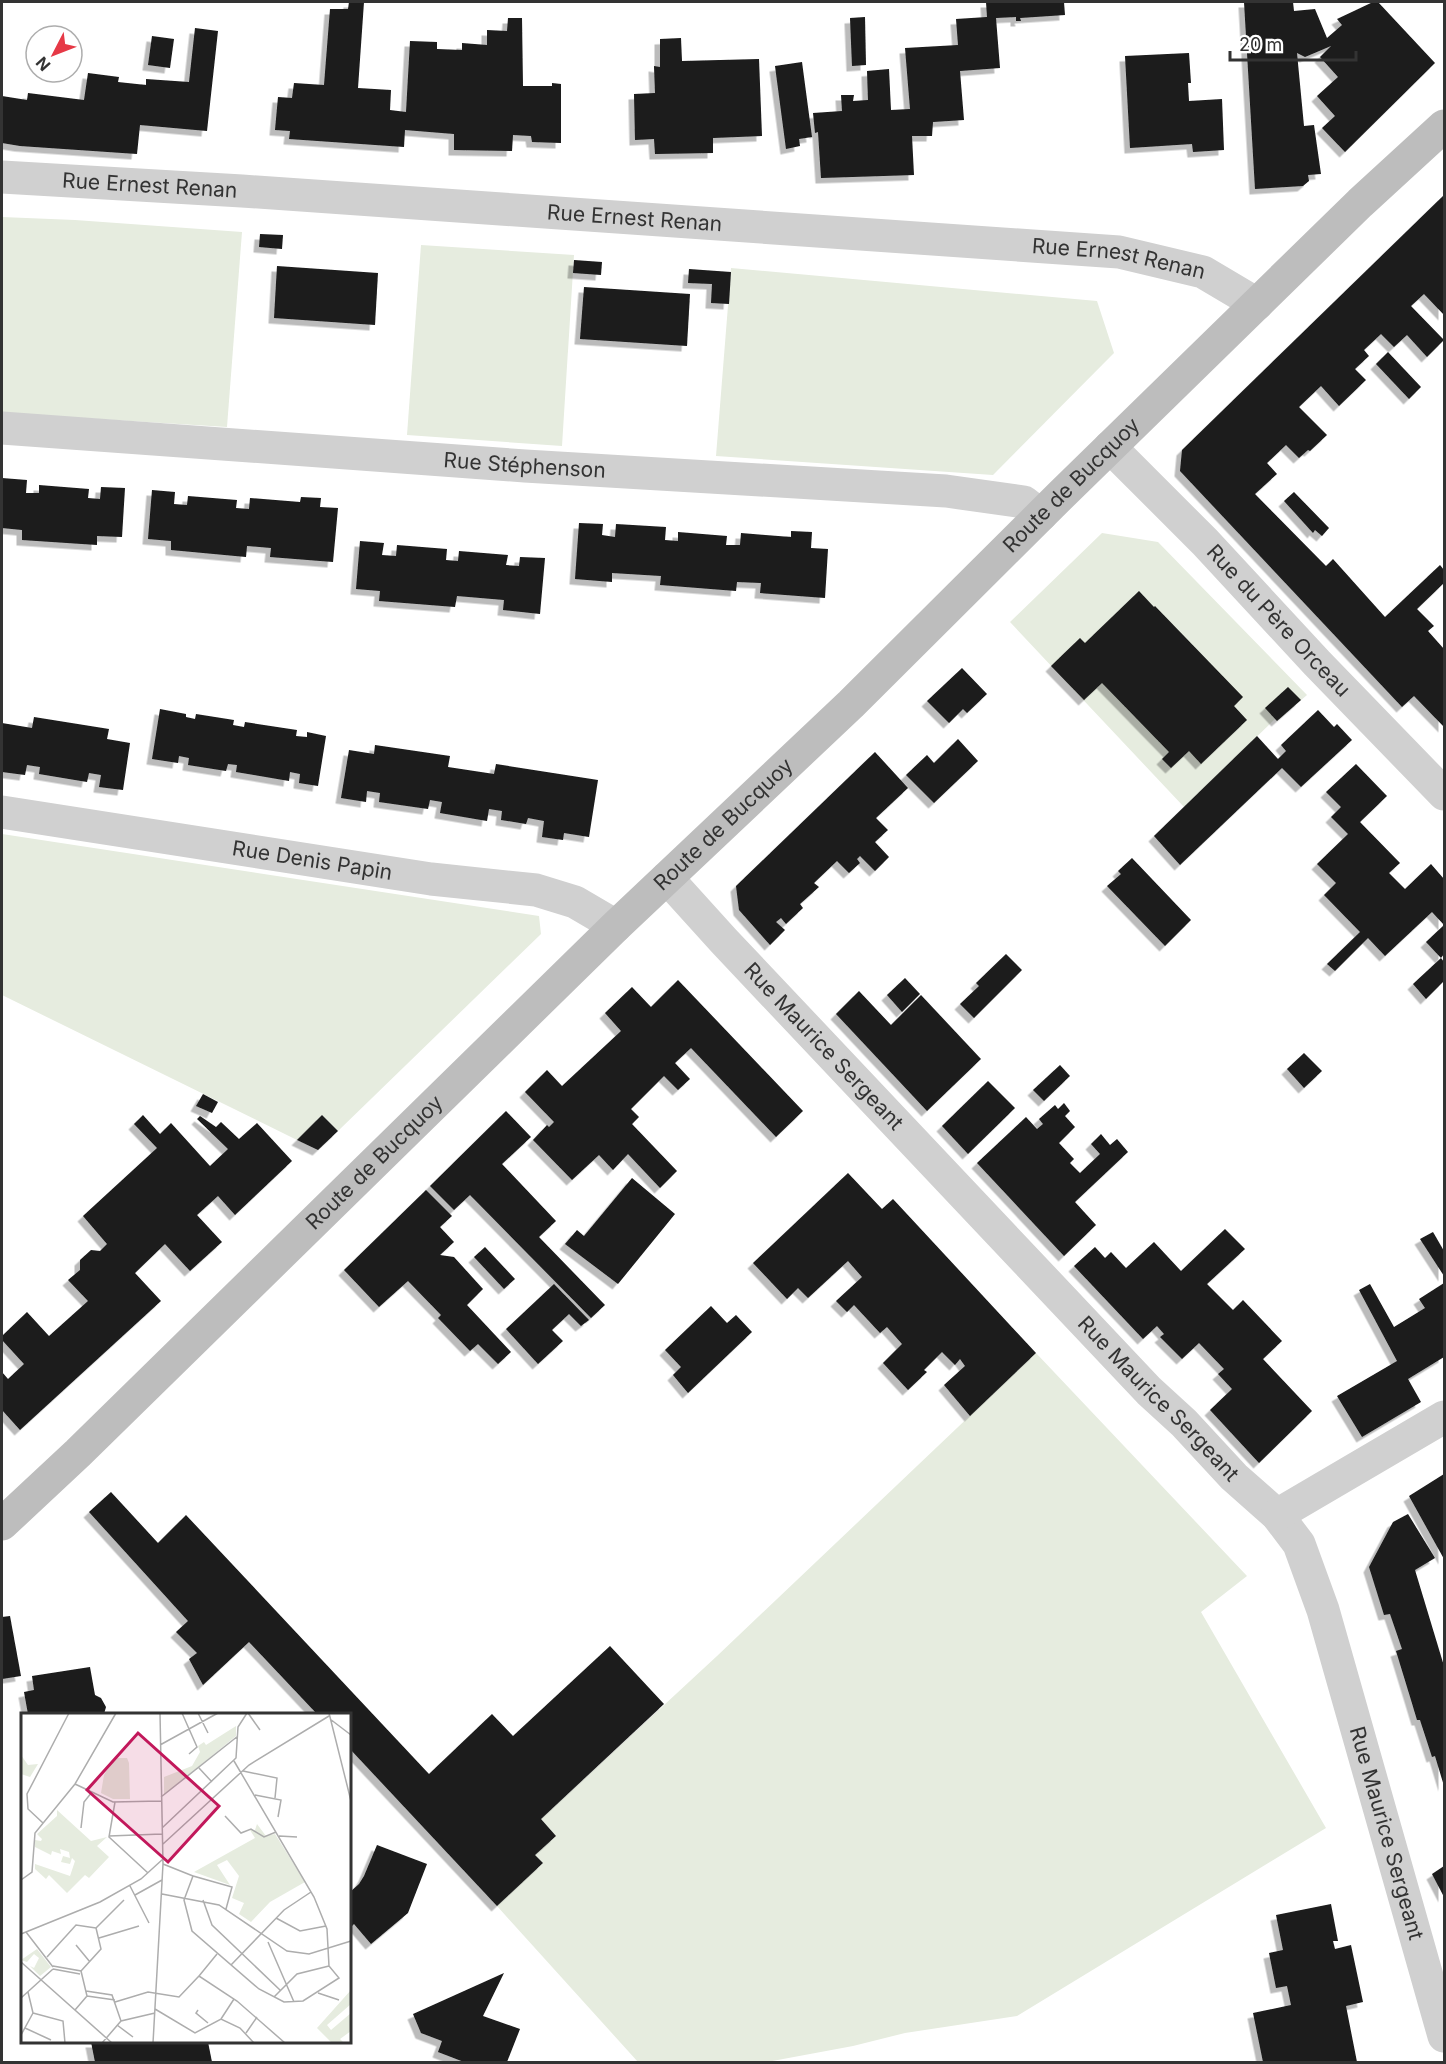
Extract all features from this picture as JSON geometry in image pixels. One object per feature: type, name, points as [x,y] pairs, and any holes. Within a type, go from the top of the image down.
[{"type":"main road","name":"Route de Bucquoy","points":[[2,1524],[78,1453],[616,926],[851,704],[1360,203],[1444,126]]},
{"type":"street","name":"Rue Ernest Renan","points":[[2,177],[242,190],[1119,252],[1203,272],[1257,304]]},
{"type":"street","name":"Rue Stéphenson","points":[[2,428],[525,466],[946,491],[1024,502],[1041,515]]},
{"type":"street","name":"Rue du Père Orceau","points":[[1110,447],[1205,542],[1317,663],[1444,794]]},
{"type":"street","name":"Rue Denis Papin","points":[[2,812],[431,879],[536,890],[575,902],[616,926]]},
{"type":"street","name":"Rue Maurice Sergeant","points":[[667,878],[1149,1391],[1184,1423],[1234,1477],[1277,1515],[1299,1544],[1323,1610],[1435,1965],[1444,2036]]},
{"type":"street","points":[[1277,1515],[1444,1417]]},
{"type":"shaded area","points":[[2,217],[242,232],[227,427],[2,413]]},
{"type":"shaded area","points":[[421,245],[574,255],[562,446],[407,435]]},
{"type":"shaded area","points":[[731,268],[1097,301],[1114,353],[993,475],[716,456]]},
{"type":"shaded area","points":[[1102,533],[1158,542],[1307,695],[1277,721],[1275,719],[1184,807],[1010,622]]},
{"type":"shaded area","points":[[2,834],[539,916],[541,934],[338,1131],[322,1115],[297,1140],[2,995]]},
{"type":"shaded area","points":[[1036,1353],[1247,1576],[1201,1612],[1326,1828],[1017,2016],[905,2033],[853,2046],[767,2062],[638,2062],[497,1906],[543,1863],[535,1855],[556,1836],[541,1819],[717,1656]]},
{"type":"building","points":[[349,2],[364,2],[358,88],[391,90],[390,110],[406,112],[410,41],[437,42],[437,49],[462,50],[462,43],[487,45],[487,30],[507,31],[508,18],[522,18],[523,86],[561,84],[561,143],[532,142],[531,136],[513,135],[512,151],[454,150],[454,134],[405,130],[404,147],[289,139],[290,131],[275,130],[278,97],[292,98],[294,83],[324,85],[330,9],[348,9]]},
{"type":"building","points":[[986,2],[1064,2],[1065,15],[1020,18],[1021,21],[1016,21],[1016,17],[996,18],[1000,68],[960,71],[964,120],[933,122],[932,136],[912,136],[914,175],[821,178],[818,132],[815,133],[813,113],[842,111],[841,95],[854,95],[853,101],[868,100],[867,71],[889,69],[891,110],[910,109],[905,48],[958,45],[956,19],[987,17]]},
{"type":"building","points":[[1244,2],[1293,2],[1294,11],[1315,9],[1327,38],[1342,25],[1337,19],[1373,2],[1378,2],[1435,63],[1345,152],[1322,128],[1335,116],[1317,96],[1338,77],[1320,57],[1331,46],[1305,57],[1297,53],[1304,126],[1314,125],[1321,174],[1308,175],[1309,181],[1303,186],[1255,189]]},
{"type":"building","points":[[865,17],[866,65],[852,66],[850,18]]},
{"type":"building","points":[[195,28],[218,31],[207,131],[140,125],[137,154],[2,143],[2,96],[27,100],[28,93],[84,100],[88,73],[119,77],[118,82],[146,85],[146,79],[189,82]]},
{"type":"building","points":[[152,36],[174,39],[170,68],[148,65]]},
{"type":"building","points":[[681,38],[682,61],[759,59],[762,136],[713,138],[713,153],[655,154],[654,139],[635,140],[634,94],[655,93],[654,66],[660,67],[660,39]]},
{"type":"building","points":[[1189,53],[1191,83],[1188,83],[1189,101],[1222,99],[1224,150],[1193,152],[1192,144],[1130,148],[1125,56]]},
{"type":"building","points":[[802,62],[812,137],[799,139],[800,146],[786,149],[775,66]]},
{"type":"building","points":[[1444,195],[1444,315],[1424,294],[1411,306],[1444,340],[1427,357],[1407,335],[1394,347],[1381,334],[1364,350],[1369,356],[1355,369],[1366,380],[1339,406],[1321,386],[1299,407],[1327,435],[1299,458],[1286,445],[1267,463],[1277,474],[1255,494],[1326,566],[1333,559],[1385,617],[1440,565],[1444,570],[1444,583],[1417,609],[1434,626],[1428,631],[1444,649],[1444,727],[1414,696],[1402,707],[1180,471],[1182,450]]},
{"type":"building","points":[[260,234],[283,235],[282,249],[259,247]]},
{"type":"building","points":[[574,260],[602,262],[601,275],[573,273]]},
{"type":"building","points":[[277,266],[378,273],[375,325],[274,318]]},
{"type":"building","points":[[689,269],[731,272],[729,304],[711,303],[712,284],[688,283]]},
{"type":"building","points":[[584,287],[690,294],[687,346],[580,339]]},
{"type":"building","points":[[1388,352],[1421,387],[1409,399],[1376,364]]},
{"type":"building","points":[[2,478],[27,480],[26,493],[39,493],[39,485],[89,489],[88,498],[100,499],[101,487],[125,488],[122,537],[97,536],[97,545],[22,540],[22,530],[2,528]]},
{"type":"building","points":[[152,490],[175,492],[174,504],[187,505],[188,496],[237,500],[236,508],[249,509],[250,498],[300,502],[301,497],[321,498],[320,507],[338,508],[333,562],[270,557],[271,548],[247,546],[246,557],[171,550],[171,541],[148,539]]},
{"type":"building","points":[[1294,492],[1329,528],[1322,536],[1315,530],[1313,533],[1284,501]]},
{"type":"building","points":[[579,523],[603,524],[602,535],[615,537],[616,524],[666,527],[665,540],[678,541],[678,532],[727,536],[726,545],[740,545],[741,533],[791,537],[791,531],[812,532],[811,548],[828,549],[825,598],[760,593],[761,583],[737,582],[736,591],[660,585],[661,576],[612,573],[612,582],[575,579]]},
{"type":"building","points":[[360,541],[384,543],[382,555],[396,556],[397,545],[447,549],[446,560],[458,561],[459,551],[508,555],[506,565],[519,566],[520,557],[545,558],[540,614],[503,610],[504,600],[457,596],[455,607],[379,601],[380,591],[356,589]]},
{"type":"building","points":[[1139,591],[1243,697],[1234,706],[1247,720],[1201,764],[1189,751],[1171,768],[1162,759],[1169,752],[1102,683],[1084,700],[1051,666],[1080,638],[1085,643]]},
{"type":"building","points":[[962,668],[987,694],[967,713],[963,709],[949,723],[927,701]]},
{"type":"building","points":[[1288,687],[1301,700],[1277,721],[1265,708]]},
{"type":"building","points":[[160,709],[186,714],[186,717],[195,719],[196,714],[234,720],[233,725],[244,727],[245,722],[297,730],[296,736],[307,737],[307,732],[326,736],[318,786],[299,783],[300,774],[290,772],[289,781],[236,772],[237,765],[228,764],[226,771],[188,765],[189,758],[179,756],[178,763],[152,759]]},
{"type":"building","points":[[1318,710],[1334,727],[1337,724],[1352,740],[1301,787],[1282,768],[1180,865],[1154,836],[1257,736],[1278,759],[1286,751],[1281,745]]},
{"type":"building","points":[[34,717],[109,729],[107,739],[130,743],[123,790],[99,787],[101,775],[89,773],[87,782],[39,774],[40,767],[27,765],[25,775],[2,772],[2,723],[32,728]]},
{"type":"building","points":[[958,739],[978,761],[934,803],[906,775],[927,755],[934,763]]},
{"type":"building","points":[[375,745],[450,756],[448,767],[494,774],[496,764],[598,780],[589,837],[564,833],[563,840],[542,837],[544,821],[528,818],[526,824],[501,820],[502,811],[489,809],[487,821],[440,813],[442,802],[430,800],[428,809],[379,802],[380,793],[367,791],[366,802],[341,798],[349,750],[374,754]]},
{"type":"building","points":[[875,752],[908,788],[876,818],[888,830],[875,842],[889,857],[875,871],[860,856],[857,859],[860,863],[849,873],[837,861],[814,883],[819,887],[800,904],[803,908],[786,924],[781,918],[776,922],[785,930],[770,945],[739,910],[736,886]]},
{"type":"building","points":[[1356,764],[1387,796],[1360,822],[1400,863],[1389,873],[1405,889],[1431,864],[1444,879],[1444,925],[1432,912],[1385,956],[1368,938],[1335,971],[1327,964],[1360,932],[1324,895],[1336,883],[1317,864],[1348,834],[1331,817],[1341,807],[1326,792]]},
{"type":"building","points":[[1132,858],[1191,920],[1165,946],[1107,886],[1121,874],[1118,871]]},
{"type":"building","points":[[1444,925],[1444,954],[1441,958],[1426,942]]},
{"type":"building","points":[[1006,954],[1022,970],[974,1018],[960,1004],[979,986],[976,983]]},
{"type":"building","points":[[1441,958],[1444,962],[1444,981],[1426,999],[1413,984]]},
{"type":"building","points":[[905,978],[920,994],[902,1012],[887,995]]},
{"type":"building","points":[[678,980],[803,1111],[776,1137],[691,1048],[675,1063],[690,1079],[678,1090],[664,1076],[631,1109],[639,1117],[632,1124],[677,1171],[660,1188],[628,1154],[613,1170],[599,1155],[572,1180],[533,1140],[547,1125],[549,1127],[554,1122],[525,1092],[547,1070],[562,1086],[621,1031],[605,1013],[632,987],[651,1007]]},
{"type":"building","points":[[859,991],[891,1025],[921,995],[981,1059],[927,1111],[836,1014]]},
{"type":"building","points":[[1304,1053],[1322,1071],[1304,1088],[1287,1069]]},
{"type":"building","points":[[1060,1065],[1070,1076],[1044,1101],[1033,1090]]},
{"type":"building","points":[[988,1081],[1015,1108],[968,1154],[942,1126]]},
{"type":"building","points":[[203,1094],[218,1102],[212,1113],[196,1106]]},
{"type":"building","points":[[1064,1103],[1070,1111],[1065,1116],[1075,1127],[1059,1143],[1074,1159],[1070,1163],[1080,1173],[1100,1154],[1091,1144],[1101,1134],[1110,1145],[1117,1139],[1128,1152],[1075,1202],[1096,1225],[1064,1256],[977,1163],[1026,1117],[1037,1129],[1043,1124],[1039,1119],[1055,1105],[1058,1109]]},
{"type":"building","points":[[506,1111],[531,1137],[502,1164],[556,1221],[539,1237],[605,1305],[591,1318],[470,1195],[454,1210],[430,1186]]},
{"type":"building","points":[[143,1115],[160,1134],[171,1123],[210,1166],[228,1149],[197,1119],[200,1116],[216,1127],[221,1122],[239,1139],[257,1123],[292,1161],[235,1215],[218,1196],[197,1215],[222,1242],[190,1271],[165,1244],[135,1273],[161,1301],[20,1430],[2,1410],[2,1372],[8,1379],[24,1364],[2,1340],[2,1336],[27,1312],[49,1336],[88,1301],[68,1280],[80,1270],[80,1260],[91,1250],[100,1251],[107,1244],[83,1216],[157,1148],[134,1124]]},
{"type":"building","points":[[322,1115],[338,1131],[318,1150],[297,1140]]},
{"type":"building","points":[[848,1173],[882,1209],[893,1199],[1036,1353],[970,1416],[944,1385],[965,1366],[960,1359],[955,1365],[942,1352],[924,1370],[927,1372],[908,1390],[883,1363],[902,1344],[887,1327],[880,1333],[854,1305],[847,1312],[836,1301],[862,1277],[848,1261],[808,1298],[798,1288],[787,1299],[753,1263]]},
{"type":"building","points":[[632,1178],[675,1214],[618,1284],[565,1244],[577,1230],[584,1236]]},
{"type":"building","points":[[426,1190],[452,1216],[440,1227],[454,1242],[440,1255],[454,1257],[483,1289],[467,1305],[511,1352],[498,1364],[478,1344],[470,1351],[438,1318],[441,1315],[408,1281],[379,1307],[344,1270]]},
{"type":"building","points":[[1225,1229],[1245,1249],[1207,1284],[1233,1310],[1243,1300],[1282,1341],[1263,1359],[1312,1411],[1259,1463],[1210,1410],[1232,1389],[1218,1374],[1224,1369],[1199,1343],[1182,1359],[1160,1337],[1164,1334],[1157,1326],[1143,1339],[1074,1266],[1095,1247],[1105,1258],[1111,1252],[1126,1268],[1154,1242],[1181,1271]]},
{"type":"building","points":[[1433,1232],[1444,1251],[1444,1276],[1420,1239]]},
{"type":"building","points":[[485,1247],[515,1279],[504,1289],[474,1257]]},
{"type":"building","points":[[1444,1283],[1444,1357],[1408,1379],[1421,1402],[1362,1437],[1337,1396],[1397,1361],[1359,1290],[1370,1284],[1394,1327],[1425,1308],[1419,1299]]},
{"type":"building","points":[[554,1284],[589,1320],[581,1326],[569,1314],[552,1330],[563,1341],[538,1364],[506,1329]]},
{"type":"building","points":[[711,1306],[727,1323],[736,1315],[752,1332],[688,1393],[673,1375],[681,1367],[665,1350]]},
{"type":"building","points":[[1444,1474],[1443,1523],[1444,1559],[1409,1496]]},
{"type":"building","points":[[111,1492],[158,1543],[186,1515],[429,1774],[492,1714],[513,1736],[610,1646],[664,1704],[541,1819],[556,1836],[535,1855],[543,1863],[497,1906],[351,1750],[351,1713],[316,1713],[249,1642],[203,1685],[189,1659],[197,1653],[176,1632],[188,1621],[89,1512]]},
{"type":"building","points":[[1408,1514],[1435,1558],[1415,1570],[1444,1666],[1444,1786],[1435,1756],[1432,1757],[1420,1720],[1417,1720],[1396,1651],[1402,1649],[1390,1614],[1384,1615],[1369,1567],[1393,1522]]},
{"type":"building","points":[[10,1616],[21,1676],[2,1679],[2,1617]]},
{"type":"building","points":[[90,1667],[95,1695],[101,1698],[106,1707],[104,1713],[28,1713],[24,1692],[34,1690],[32,1676]]},
{"type":"building","points":[[377,1845],[427,1864],[408,1913],[371,1944],[354,1924],[351,1927],[351,1891],[364,1876]]},
{"type":"building","points":[[1444,1866],[1444,1897],[1432,1874]]},
{"type":"building","points":[[1331,1904],[1338,1941],[1333,1941],[1335,1949],[1351,1945],[1363,2002],[1346,2006],[1357,2062],[1263,2062],[1253,2013],[1291,2005],[1287,1986],[1276,1988],[1269,1953],[1283,1950],[1276,1915]]},
{"type":"building","points":[[504,1973],[483,2016],[520,2029],[507,2062],[464,2062],[438,2052],[442,2041],[421,2033],[413,2014]]},
{"type":"building","points":[[91,2043],[208,2043],[212,2062],[95,2062]]}]
